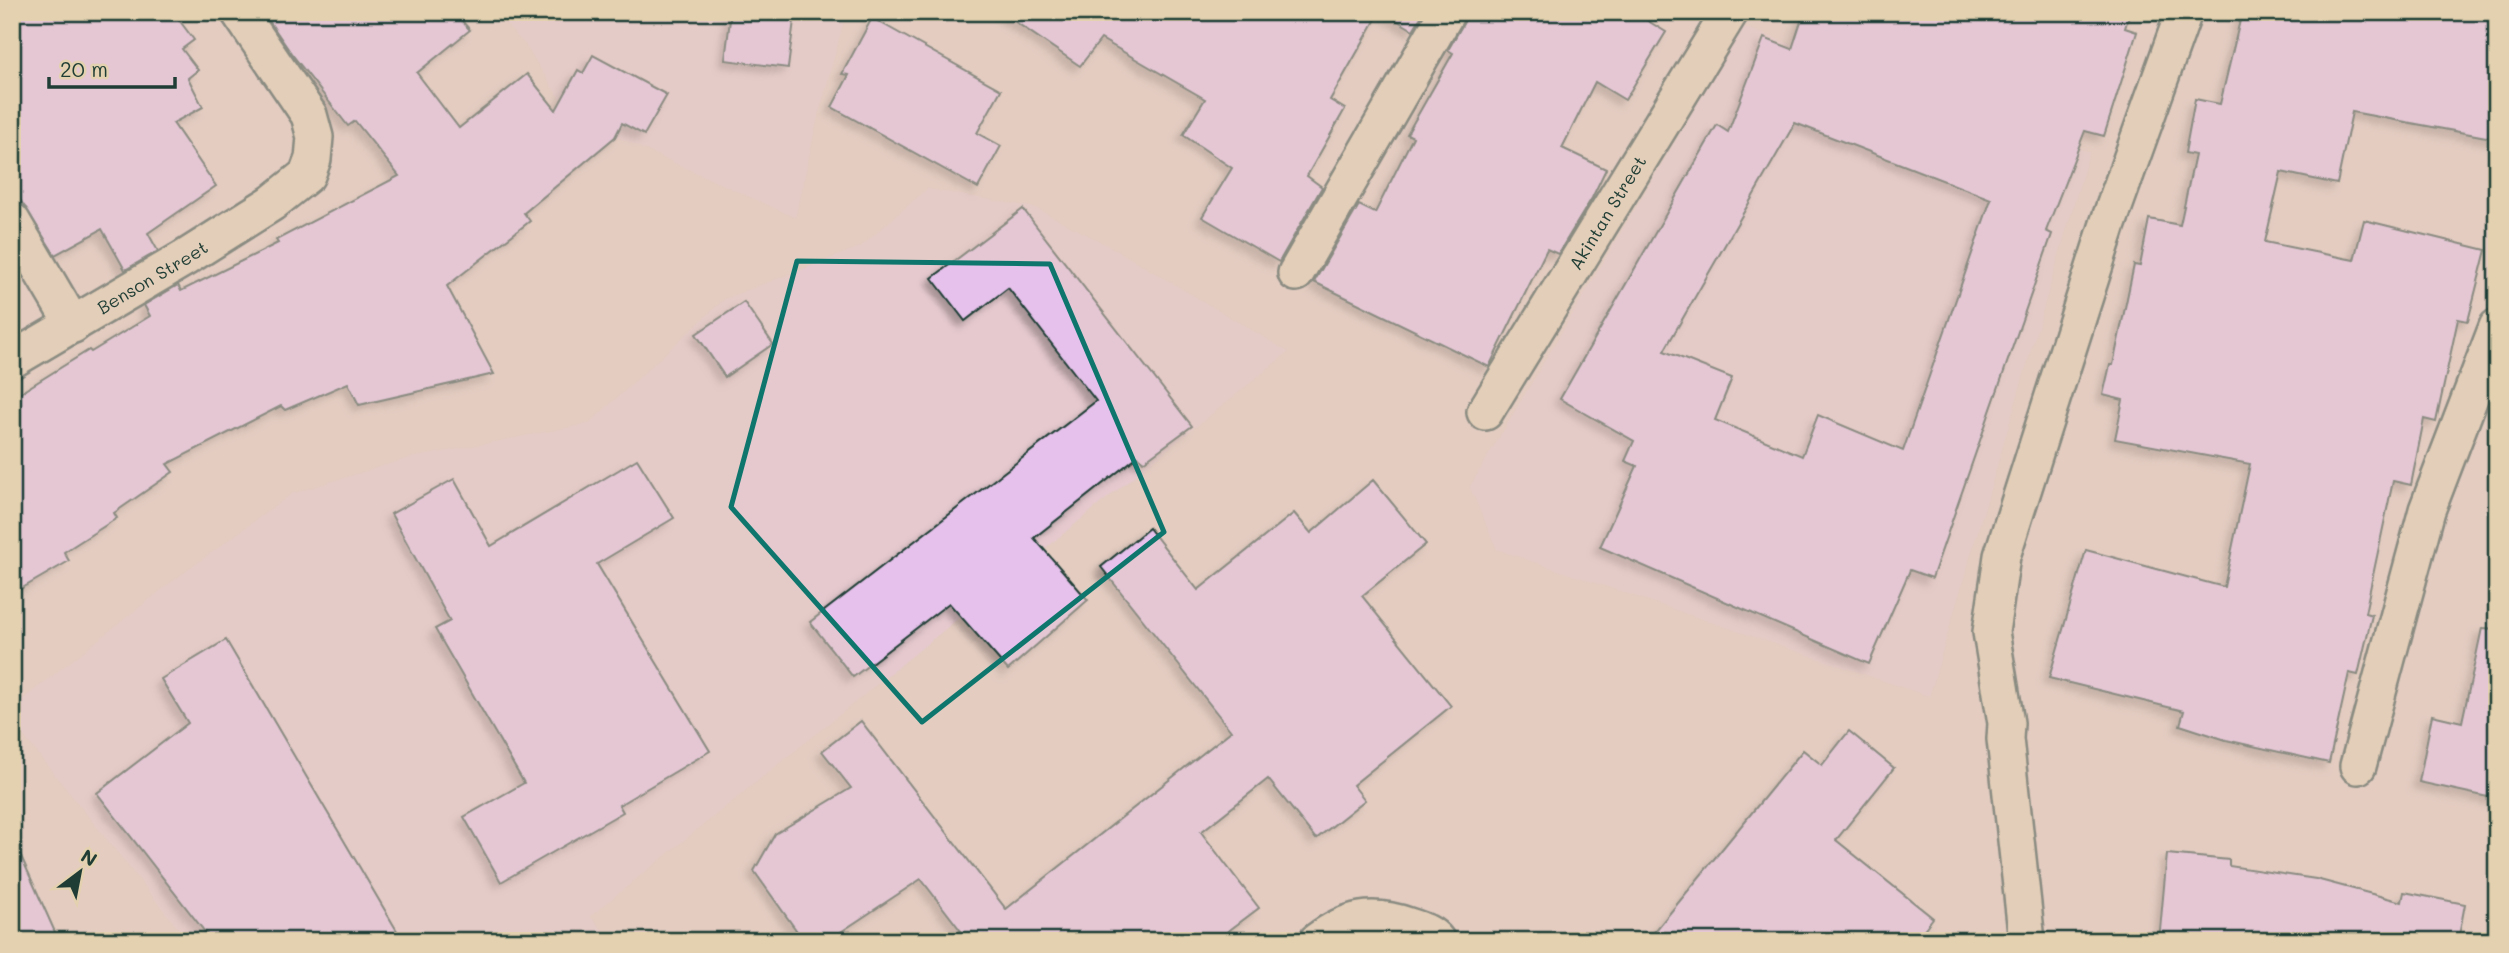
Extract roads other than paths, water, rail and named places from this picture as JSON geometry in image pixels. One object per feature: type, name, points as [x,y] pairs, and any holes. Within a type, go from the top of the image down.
[{"type":"street","name":"Benson Street","points":[[12,360],[186,258],[291,190],[307,175],[313,159],[315,137],[309,115],[239,12]]},
{"type":"street","points":[[1296,273],[1447,12]]},
{"type":"street","name":"Akintan Street","points":[[1485,412],[1730,12]]},
{"type":"street","points":[[2027,941],[2006,731],[1991,632],[2002,556],[2108,224],[2184,12]]},
{"type":"street","points":[[12,220],[73,325]]},
{"type":"street","points":[[2358,766],[2427,510],[2497,327]]},
{"type":"street","points":[[1317,941],[1334,929],[1364,918],[1396,921],[1434,937]]}]
